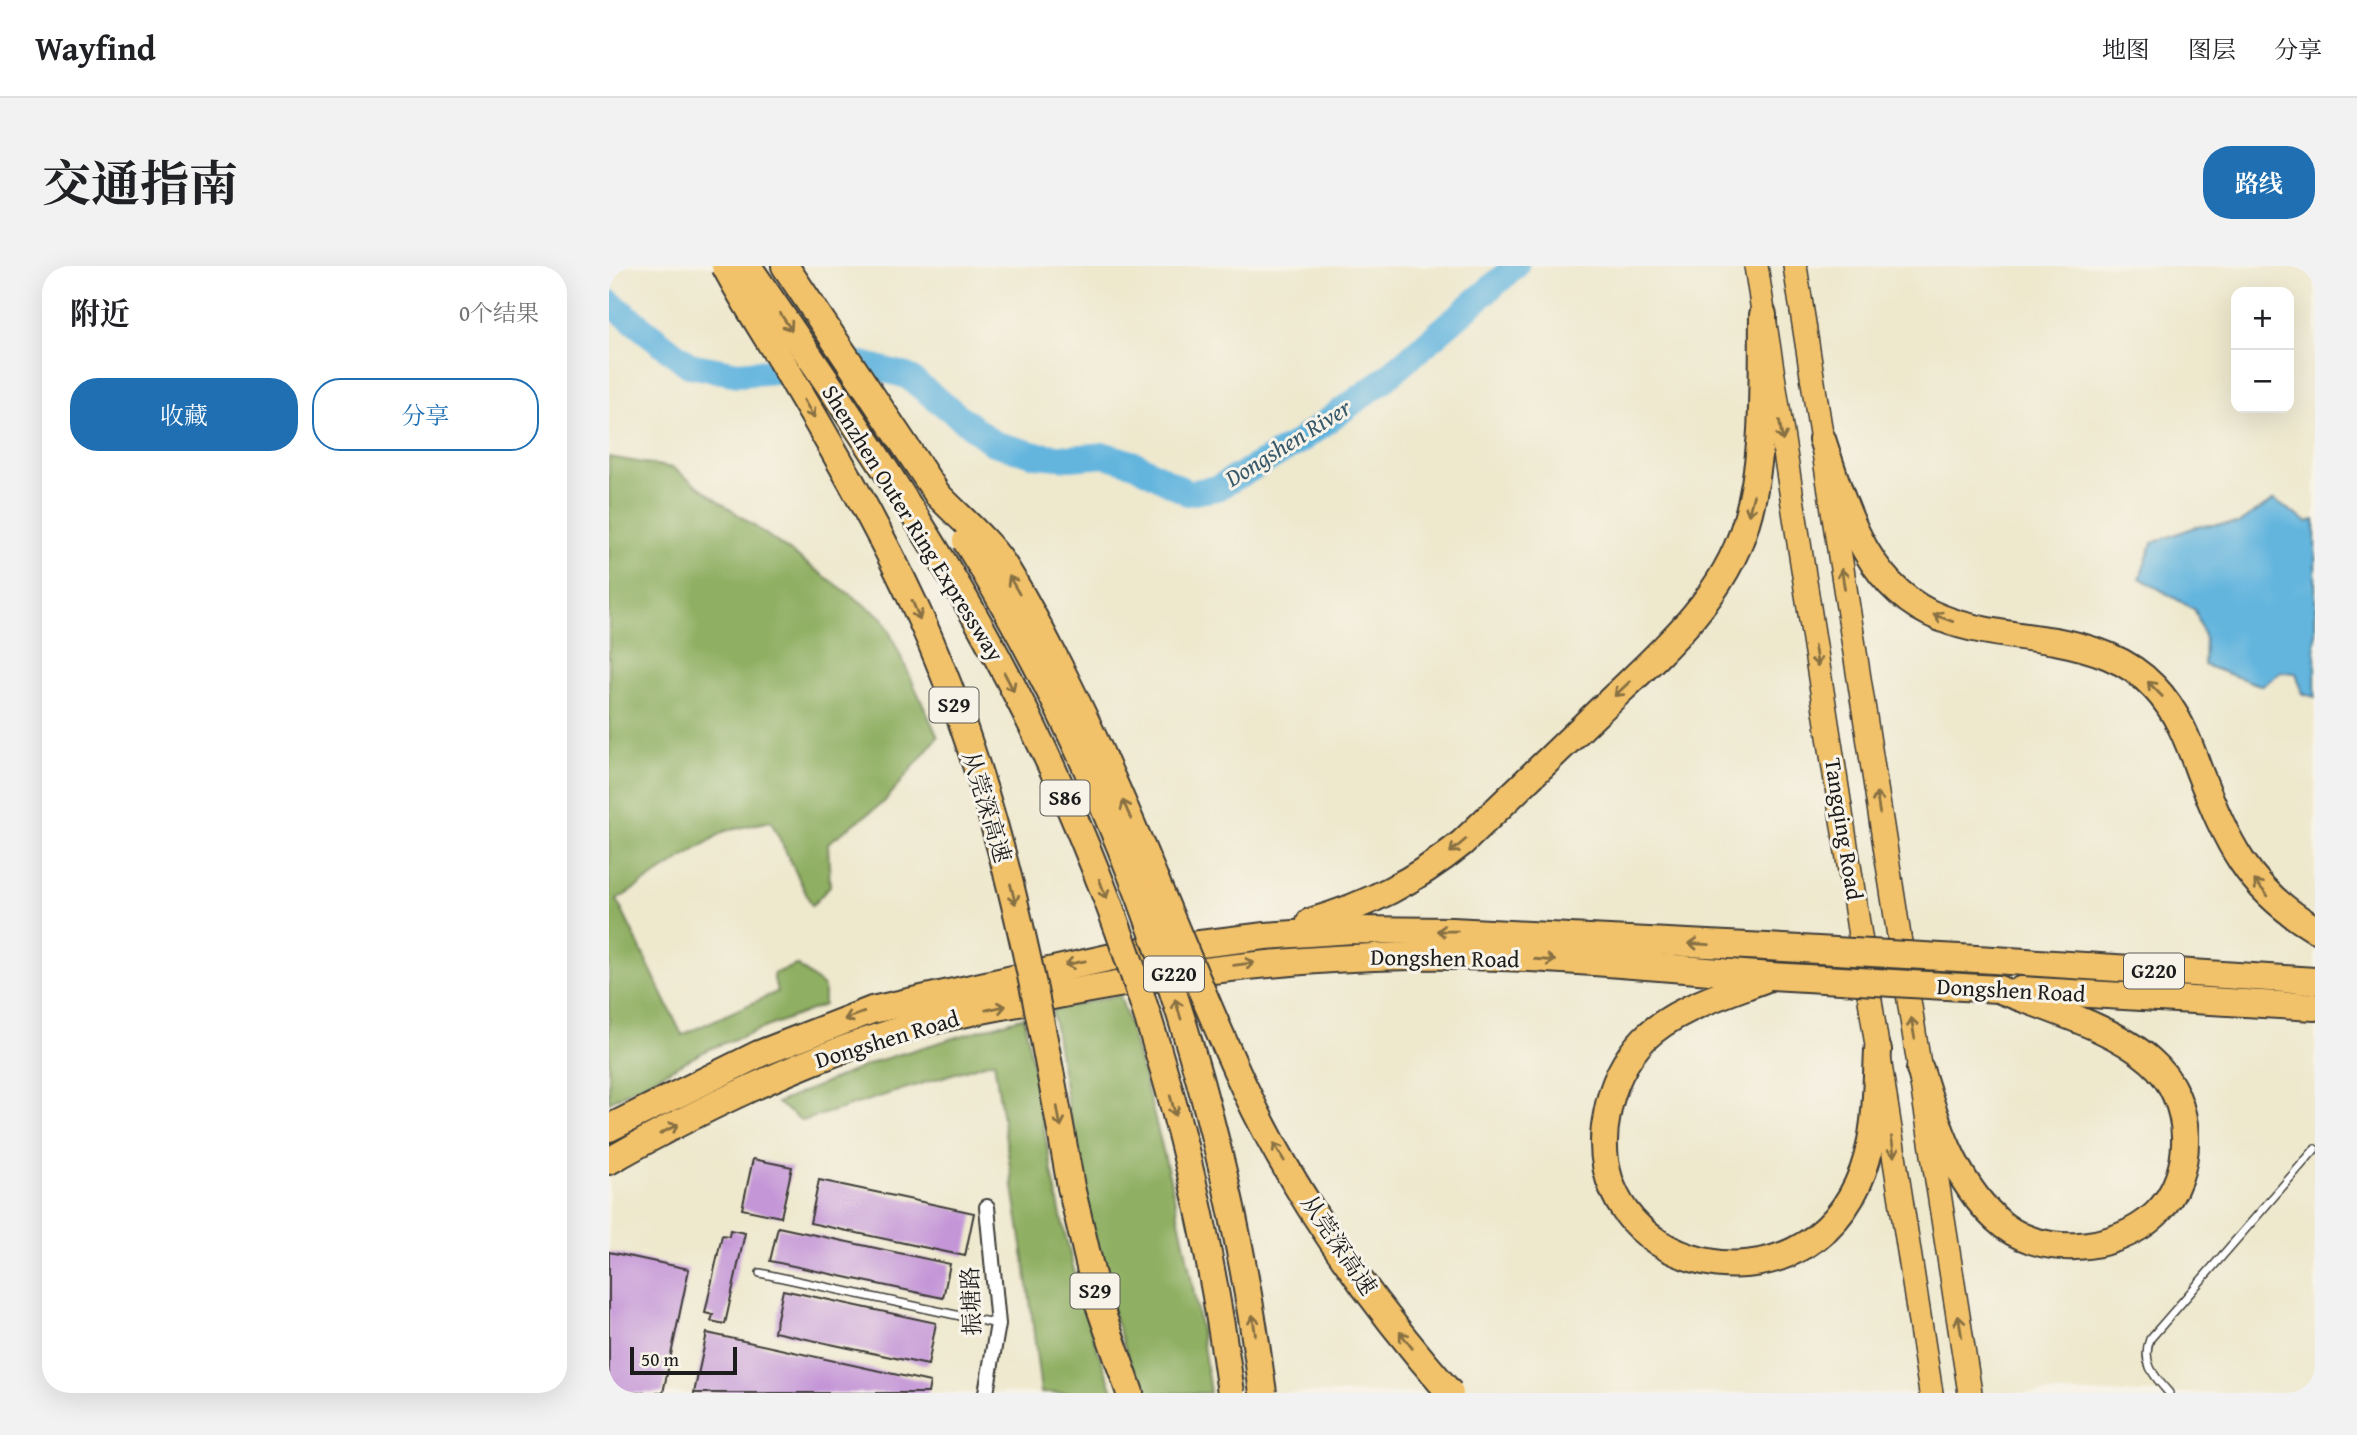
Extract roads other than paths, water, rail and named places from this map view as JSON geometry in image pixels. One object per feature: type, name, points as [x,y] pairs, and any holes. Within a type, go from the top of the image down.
[{"type":"highway","name":"从莞深高速","points":[[725,266],[887,548],[943,676],[997,836],[1013,894],[1071,1186],[1098,1305],[1130,1393]]},
{"type":"highway","name":"Shenzhen Outer Ring Expressway","points":[[748,266],[850,417],[957,585],[1019,701],[1091,859],[1136,981],[1184,1147],[1209,1253],[1231,1393]]},
{"type":"highway","name":"Shenzhen Outer Ring Expressway","points":[[785,266],[938,495],[1037,664],[1084,764],[1137,889],[1185,1032],[1224,1175],[1245,1272],[1263,1393]]},
{"type":"highway","points":[[1265,936],[1380,898],[1436,864],[1462,843],[1658,654],[1717,586],[1741,538],[1753,498],[1760,427],[1763,315]]},
{"type":"highway","points":[[1822,439],[1861,543],[1885,581],[1902,596],[1920,609],[1962,624],[2094,650],[2116,658],[2153,685],[2178,719],[2212,804],[2247,871],[2265,894],[2288,913],[2315,929]]},
{"type":"highway","name":"从莞深高速","points":[[938,495],[1001,562],[1047,644],[1127,808],[1219,1031],[1273,1142],[1345,1255],[1409,1344],[1450,1393]]},
{"type":"highway","name":"Dongshen Road","points":[[609,1128],[759,1054],[872,1010],[1064,965],[1135,952],[1265,936],[1353,930],[1452,931],[1994,960],[2315,981]]},
{"type":"highway","name":"Dongshen Road","points":[[609,1161],[757,1086],[881,1037],[932,1021],[1173,974],[1310,958],[1414,956],[1538,960],[2315,1007]]},
{"type":"highway","points":[[1772,975],[1661,1025],[1644,1039],[1612,1089],[1603,1139],[1604,1160],[1622,1203],[1651,1237],[1696,1260],[1737,1266],[1777,1259],[1815,1240],[1844,1209],[1863,1172],[1875,1112],[1878,1050]]},
{"type":"highway","points":[[1920,1069],[1938,1126],[1966,1180],[1997,1220],[2021,1237],[2048,1245],[2078,1247],[2107,1241],[2132,1230],[2156,1214],[2171,1194],[2181,1170],[2185,1148],[2184,1123],[2178,1100],[2167,1079],[2151,1061],[2108,1034],[1998,989]]},
{"type":"main road","name":"Tangqing Road","points":[[1756,266],[1931,1393]]},
{"type":"main road","name":"Tangqing Road","points":[[1795,266],[1970,1393]]},
{"type":"street","name":"振塘路","points":[[986,1393],[998,1324],[987,1208]]},
{"type":"lane","points":[[2169,1393],[2150,1369],[2147,1353],[2150,1339],[2315,1149]]},
{"type":"lane","points":[[760,1273],[998,1324]]},
{"type":"water","points":[[2274,500],[2307,522],[2315,520],[2315,697],[2303,694],[2296,673],[2281,672],[2262,686],[2204,665],[2205,639],[2195,610],[2140,578],[2152,543],[2198,526],[2239,523]]},
{"type":"waterway","name":"Dongshen River","points":[[609,302],[689,365],[738,374],[863,364],[907,376],[993,443],[1036,455],[1070,458],[1105,455],[1135,464],[1188,493],[1217,488],[1297,443],[1384,380],[1516,266]]}]
